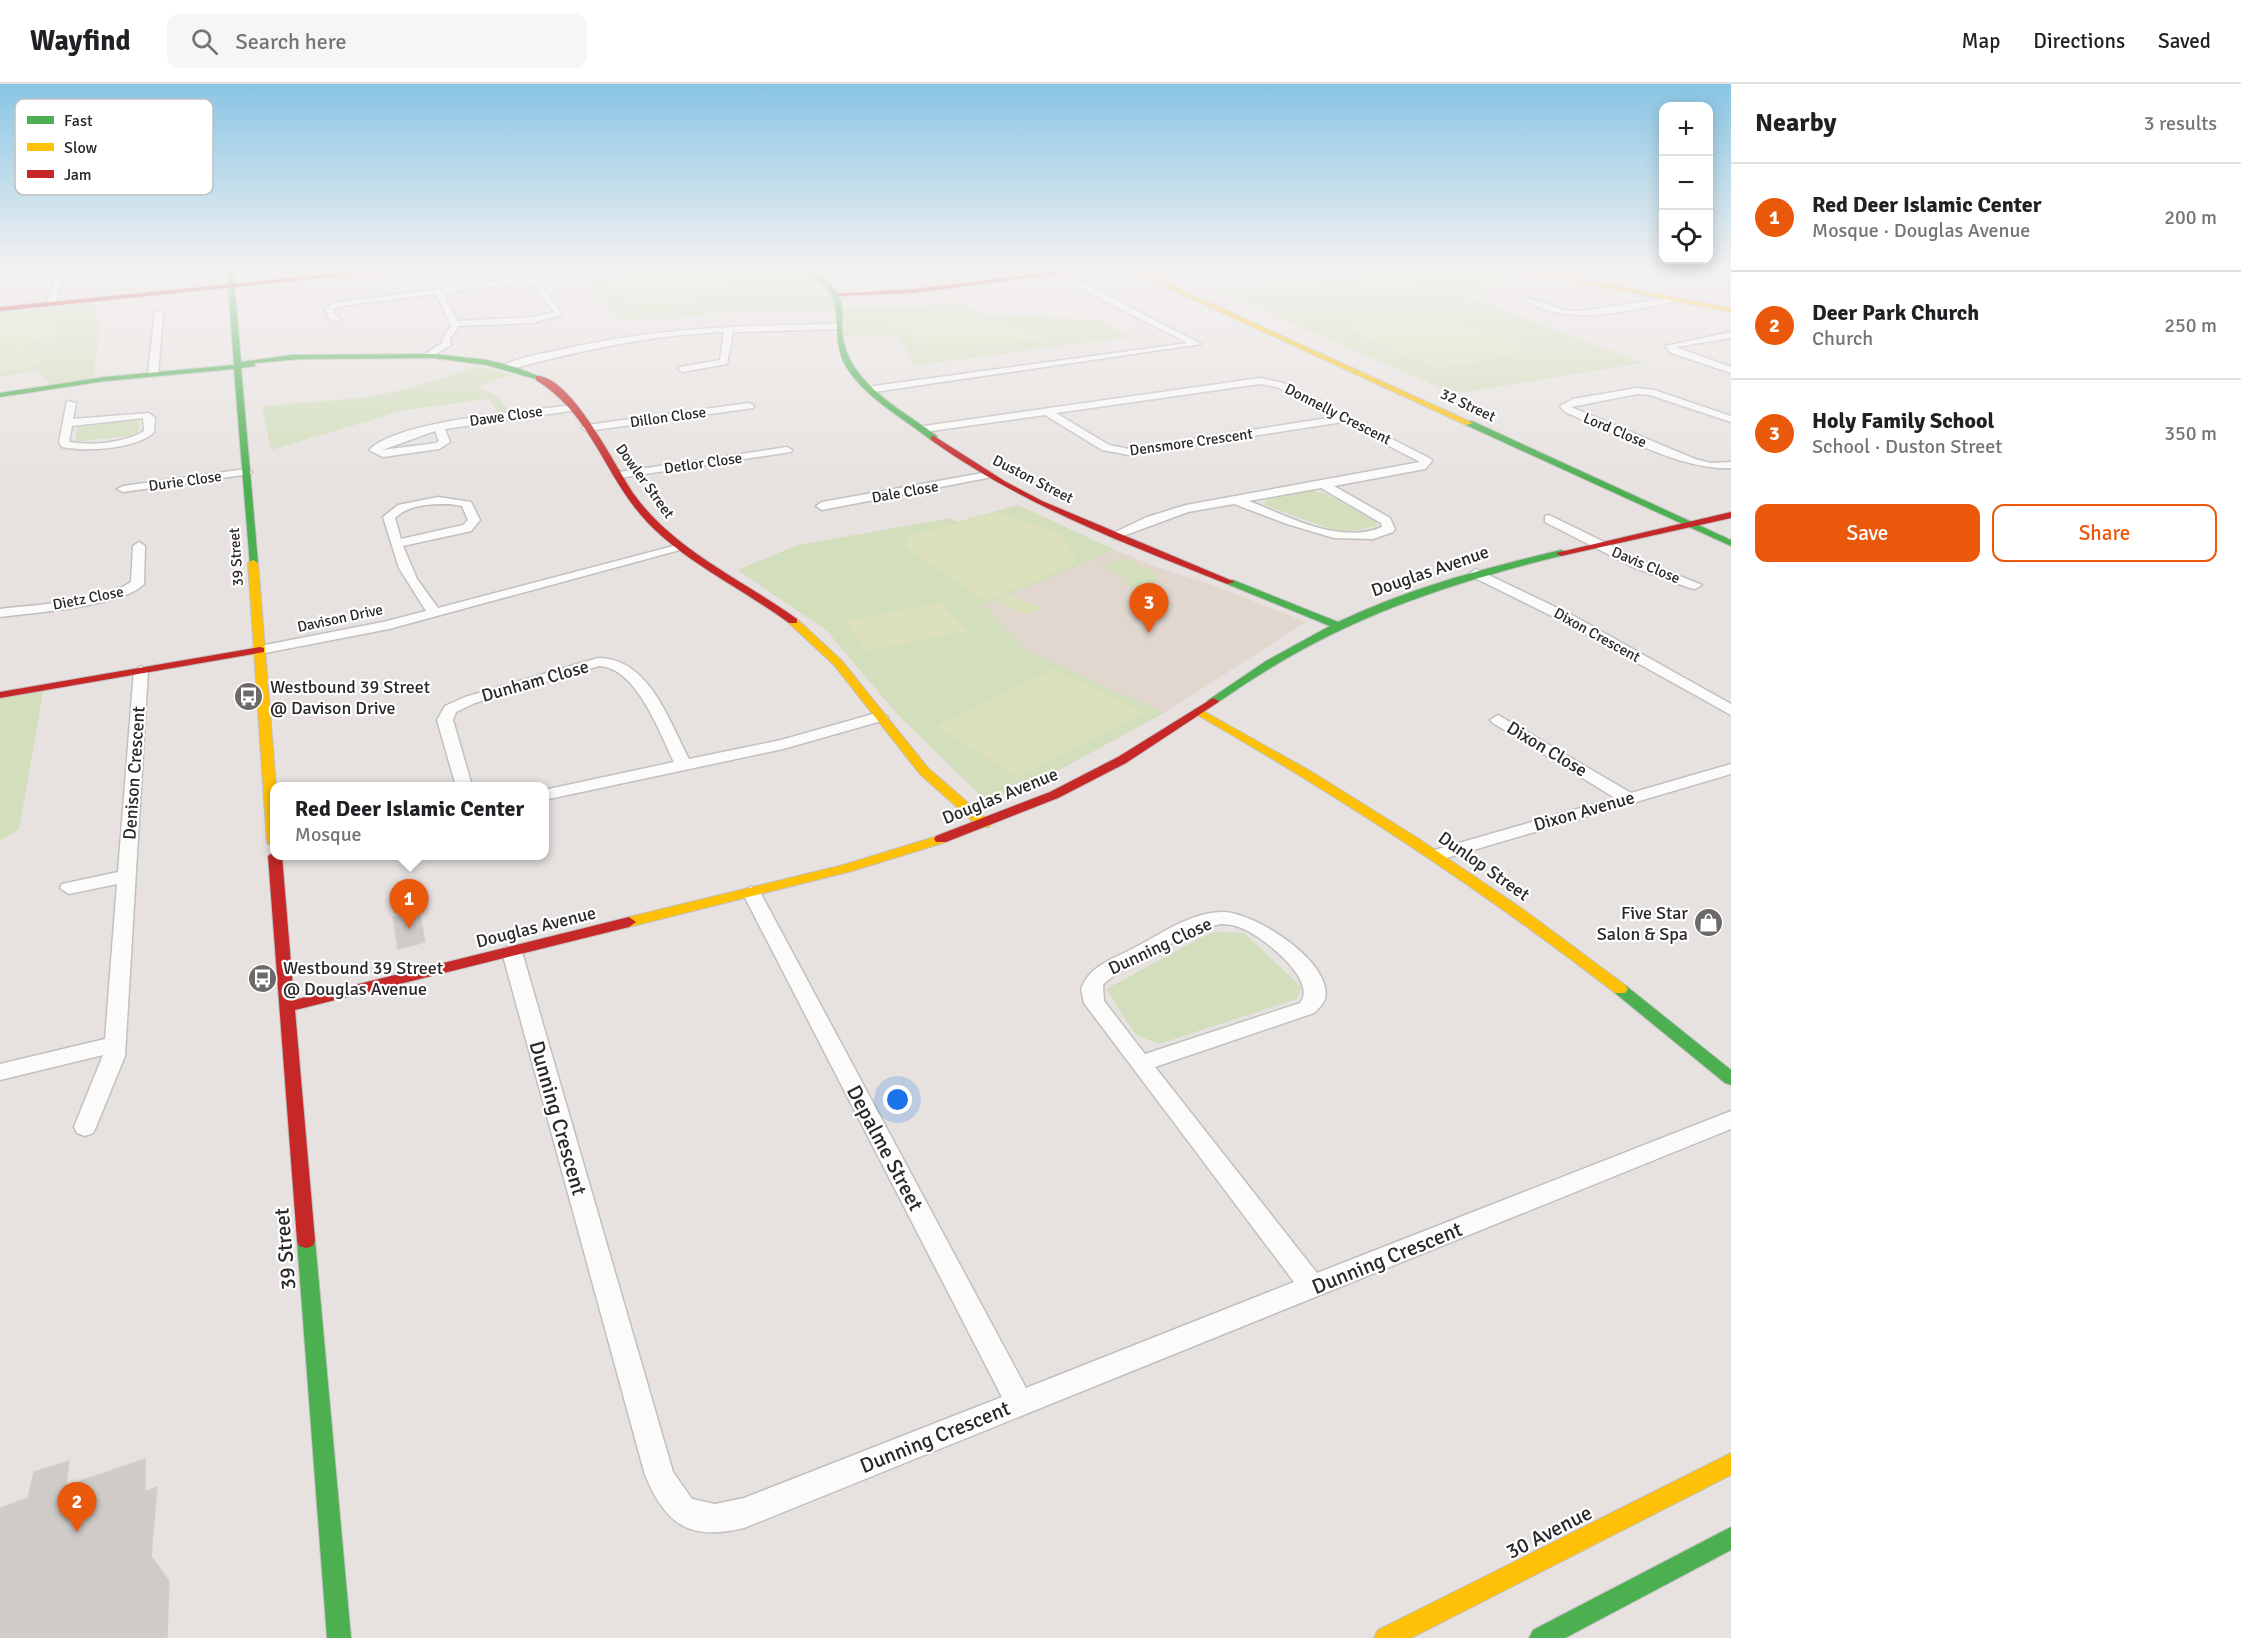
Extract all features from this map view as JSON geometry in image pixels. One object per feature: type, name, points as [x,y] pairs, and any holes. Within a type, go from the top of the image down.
[{"type":"street","points":[[153,374],[156,340]]},
{"type":"street","name":"39 Street","points":[[236,340],[270,788]]},
{"type":"street","points":[[423,354],[448,343],[446,340]]},
{"type":"street","points":[[507,367],[562,350],[614,340]]},
{"type":"street","points":[[683,369],[724,362],[727,340]]},
{"type":"street","name":"Duston Street","points":[[841,340],[841,348],[848,362],[874,389],[924,429],[988,475],[1046,505],[1115,535],[1337,625]]},
{"type":"street","points":[[874,389],[1197,344],[1188,340]]},
{"type":"street","name":"32 Street","points":[[1290,340],[1731,543]]},
{"type":"street","name":"32 Street","points":[[1297,340],[1731,532]]},
{"type":"street","points":[[1706,340],[1669,346],[1674,351],[1731,370]]},
{"type":"street","name":"Dowler Street","points":[[0,395],[76,383],[238,365],[249,366],[308,357],[423,354],[507,367],[548,383],[561,393],[573,408],[652,523],[681,548],[774,606],[803,628],[838,664],[920,766],[984,824]]},
{"type":"street","name":"Donnelly Crescent","points":[[924,429],[1260,381],[1280,385],[1421,456],[1427,463],[1420,467],[1169,513],[1115,535]]},
{"type":"street","points":[[60,385],[63,400],[71,403],[79,399],[76,383]]},
{"type":"street","name":"Lord Close","points":[[1731,419],[1665,394],[1646,391],[1574,402],[1565,406],[1569,410],[1691,461],[1711,466],[1731,465]]},
{"type":"street","points":[[68,423],[133,415],[150,418],[149,432],[142,437],[82,446],[64,444],[71,403]]},
{"type":"street","name":"Dillon Close","points":[[587,428],[749,406]]},
{"type":"street","name":"Dawe Close","points":[[439,427],[445,442],[439,446],[383,454],[374,450],[439,427],[573,408]]},
{"type":"street","name":"Densmore Crescent","points":[[1046,411],[1106,448],[1129,452],[1346,418]]},
{"type":"street","name":"Detlor Close","points":[[619,475],[788,450]]},
{"type":"street","name":"Durie Close","points":[[123,489],[246,472]]},
{"type":"street","name":"Dale Close","points":[[822,506],[988,475]]},
{"type":"street","points":[[1234,500],[1338,536],[1351,538],[1389,529],[1386,521],[1322,484]]},
{"type":"street","points":[[396,544],[471,525],[474,520],[467,504],[461,501],[442,501],[402,507],[393,511],[389,517],[396,544],[408,577],[435,613]]},
{"type":"street","name":"Douglas Avenue","points":[[286,1007],[751,892],[884,857],[984,824],[1100,772],[1279,657],[1337,625],[1417,592],[1476,573],[1731,515]]},
{"type":"street","name":"Davis Close","points":[[1549,519],[1648,569],[1695,585]]},
{"type":"street","name":"Dietz Close","points":[[0,613],[111,596],[130,590],[136,584],[139,546]]},
{"type":"street","name":"Davison Drive","points":[[0,695],[350,634],[681,548]]},
{"type":"street","name":"Dixon Crescent","points":[[1476,573],[1560,614],[1731,710]]},
{"type":"street","name":"Dunham Close","points":[[463,782],[445,720],[450,710],[470,700],[598,662],[612,663],[626,670],[650,702],[684,765]]},
{"type":"street","name":"Denison Crescent","points":[[85,1127],[114,1056],[141,670]]},
{"type":"street","points":[[1715,701],[1731,697]]},
{"type":"street","name":"Dunlop Street","points":[[1198,711],[1352,800],[1437,855],[1570,950],[1731,1079]]},
{"type":"street","points":[[549,794],[793,741],[880,717]]},
{"type":"street","name":"Dixon Close","points":[[1498,720],[1627,798]]},
{"type":"street","name":"Dixon Avenue","points":[[1437,855],[1731,769]]},
{"type":"street","name":"39 Street","points":[[275,860],[339,1638]]},
{"type":"street","points":[[69,888],[126,876]]},
{"type":"street","name":"Depalme Street","points":[[751,892],[1020,1404]]},
{"type":"street","name":"Dunning Close","points":[[1140,1064],[1306,1008],[1316,1000],[1316,986],[1305,970],[1252,925],[1232,918],[1204,921],[1101,974],[1092,984],[1091,997],[1140,1064],[1313,1287]]},
{"type":"street","name":"Dunning Crescent","points":[[512,952],[659,1475],[679,1508],[701,1519],[729,1517],[744,1513],[1731,1120]]},
{"type":"street","points":[[0,1072],[115,1044]]},
{"type":"street","name":"30 Avenue","points":[[1386,1638],[1731,1464]]},
{"type":"street","points":[[1541,1638],[1731,1538]]},
{"type":"shaded area","points":[[1115,550],[1170,572],[1205,582],[1306,622],[1164,713],[1026,650],[983,605]]},
{"type":"green space","points":[[0,340],[99,340],[93,378],[49,384],[37,370],[0,377]]},
{"type":"green space","points":[[0,340],[39,340],[0,347]]},
{"type":"green space","points":[[900,340],[1112,340],[915,365]]},
{"type":"green space","points":[[917,340],[1036,340],[951,349],[931,348]]},
{"type":"green space","points":[[1330,340],[1581,340],[1643,363],[1453,394]]},
{"type":"green space","points":[[1370,340],[1512,340],[1526,345],[1516,355],[1436,369]]},
{"type":"green space","points":[[25,345],[42,364],[0,372],[0,349]]},
{"type":"green space","points":[[479,366],[511,375],[477,386],[498,397],[509,412],[499,413],[489,399],[405,410],[271,450],[262,406],[361,398],[408,389]]},
{"type":"green space","points":[[140,419],[137,435],[75,442],[78,427]]},
{"type":"green space","points":[[1311,491],[1326,494],[1377,522],[1377,526],[1341,533],[1265,505],[1266,500]]},
{"type":"green space","points":[[1018,505],[1115,550],[984,605],[1026,650],[1164,713],[1028,787],[985,800],[897,714],[826,630],[737,570],[798,545],[951,518],[956,522]]},
{"type":"green space","points":[[998,512],[1062,534],[1077,563],[986,601],[904,546],[911,535]]},
{"type":"green space","points":[[1123,558],[1155,573],[1156,589],[1128,587],[1126,579],[1101,567]]},
{"type":"green space","points":[[1009,595],[1041,608],[1027,615],[995,602]]},
{"type":"green space","points":[[941,603],[968,631],[867,651],[844,621]]},
{"type":"green space","points":[[1053,669],[1143,713],[1017,777],[937,726]]},
{"type":"green space","points":[[44,687],[19,829],[0,841],[0,695]]},
{"type":"green space","points":[[1212,932],[1244,933],[1302,988],[1296,999],[1159,1044],[1136,1035],[1106,989]]},
{"type":"building","points":[[419,911],[425,942],[398,949],[393,917]]},
{"type":"building","points":[[145,1459],[145,1492],[157,1487],[151,1556],[169,1581],[167,1638],[0,1638],[0,1508],[28,1498],[34,1472],[69,1461],[66,1486]]},
{"type":"traffic: fast","points":[[236,340],[253,563]]},
{"type":"traffic: fast","points":[[840,340],[848,363],[865,385],[934,438]]},
{"type":"traffic: fast","points":[[238,365],[270,358],[433,356],[487,362],[539,378]]},
{"type":"traffic: fast","points":[[0,395],[105,379],[253,365]]},
{"type":"traffic: fast","points":[[1469,423],[1731,543]]},
{"type":"traffic: fast","points":[[1213,701],[1311,639],[1380,607],[1487,571],[1561,553]]},
{"type":"traffic: fast","points":[[1230,582],[1337,625]]},
{"type":"traffic: fast","points":[[1620,989],[1731,1079]]},
{"type":"traffic: fast","points":[[306,1240],[339,1638]]},
{"type":"traffic: fast","points":[[1541,1638],[1731,1538]]},
{"type":"traffic: slow","points":[[1285,340],[1469,423]]},
{"type":"traffic: slow","points":[[253,563],[270,790]]},
{"type":"traffic: slow","points":[[793,621],[838,663],[924,771],[984,824]]},
{"type":"traffic: slow","points":[[1198,711],[1308,774],[1415,841],[1519,913],[1620,989]]},
{"type":"traffic: slow","points":[[629,922],[847,868],[941,839]]},
{"type":"traffic: slow","points":[[1386,1638],[1731,1464]]},
{"type":"traffic: jam","points":[[539,378],[555,388],[582,416],[633,499],[649,519],[688,552],[793,621]]},
{"type":"traffic: jam","points":[[934,438],[968,462],[1039,503],[1230,582]]},
{"type":"traffic: jam","points":[[1561,553],[1731,515]]},
{"type":"traffic: jam","points":[[0,695],[260,650]]},
{"type":"traffic: jam","points":[[941,839],[1054,795],[1122,760],[1213,701]]},
{"type":"traffic: jam","points":[[275,860],[306,1240]]},
{"type":"traffic: jam","points":[[286,1007],[629,922]]},
{"type":"place","name":"Holy Family School","points":[[1149,633]]},
{"type":"place","name":"Westbound 39 Street @ Davison Drive","points":[[249,697]]},
{"type":"place","name":"Five Star Salon & Spa","points":[[1709,923]]},
{"type":"place","name":"Red Deer Islamic Center","points":[[409,929]]},
{"type":"place","name":"Westbound 39 Street @ Douglas Avenue","points":[[262,978]]},
{"type":"place","name":"Deer Park Church","points":[[77,1532]]}]
